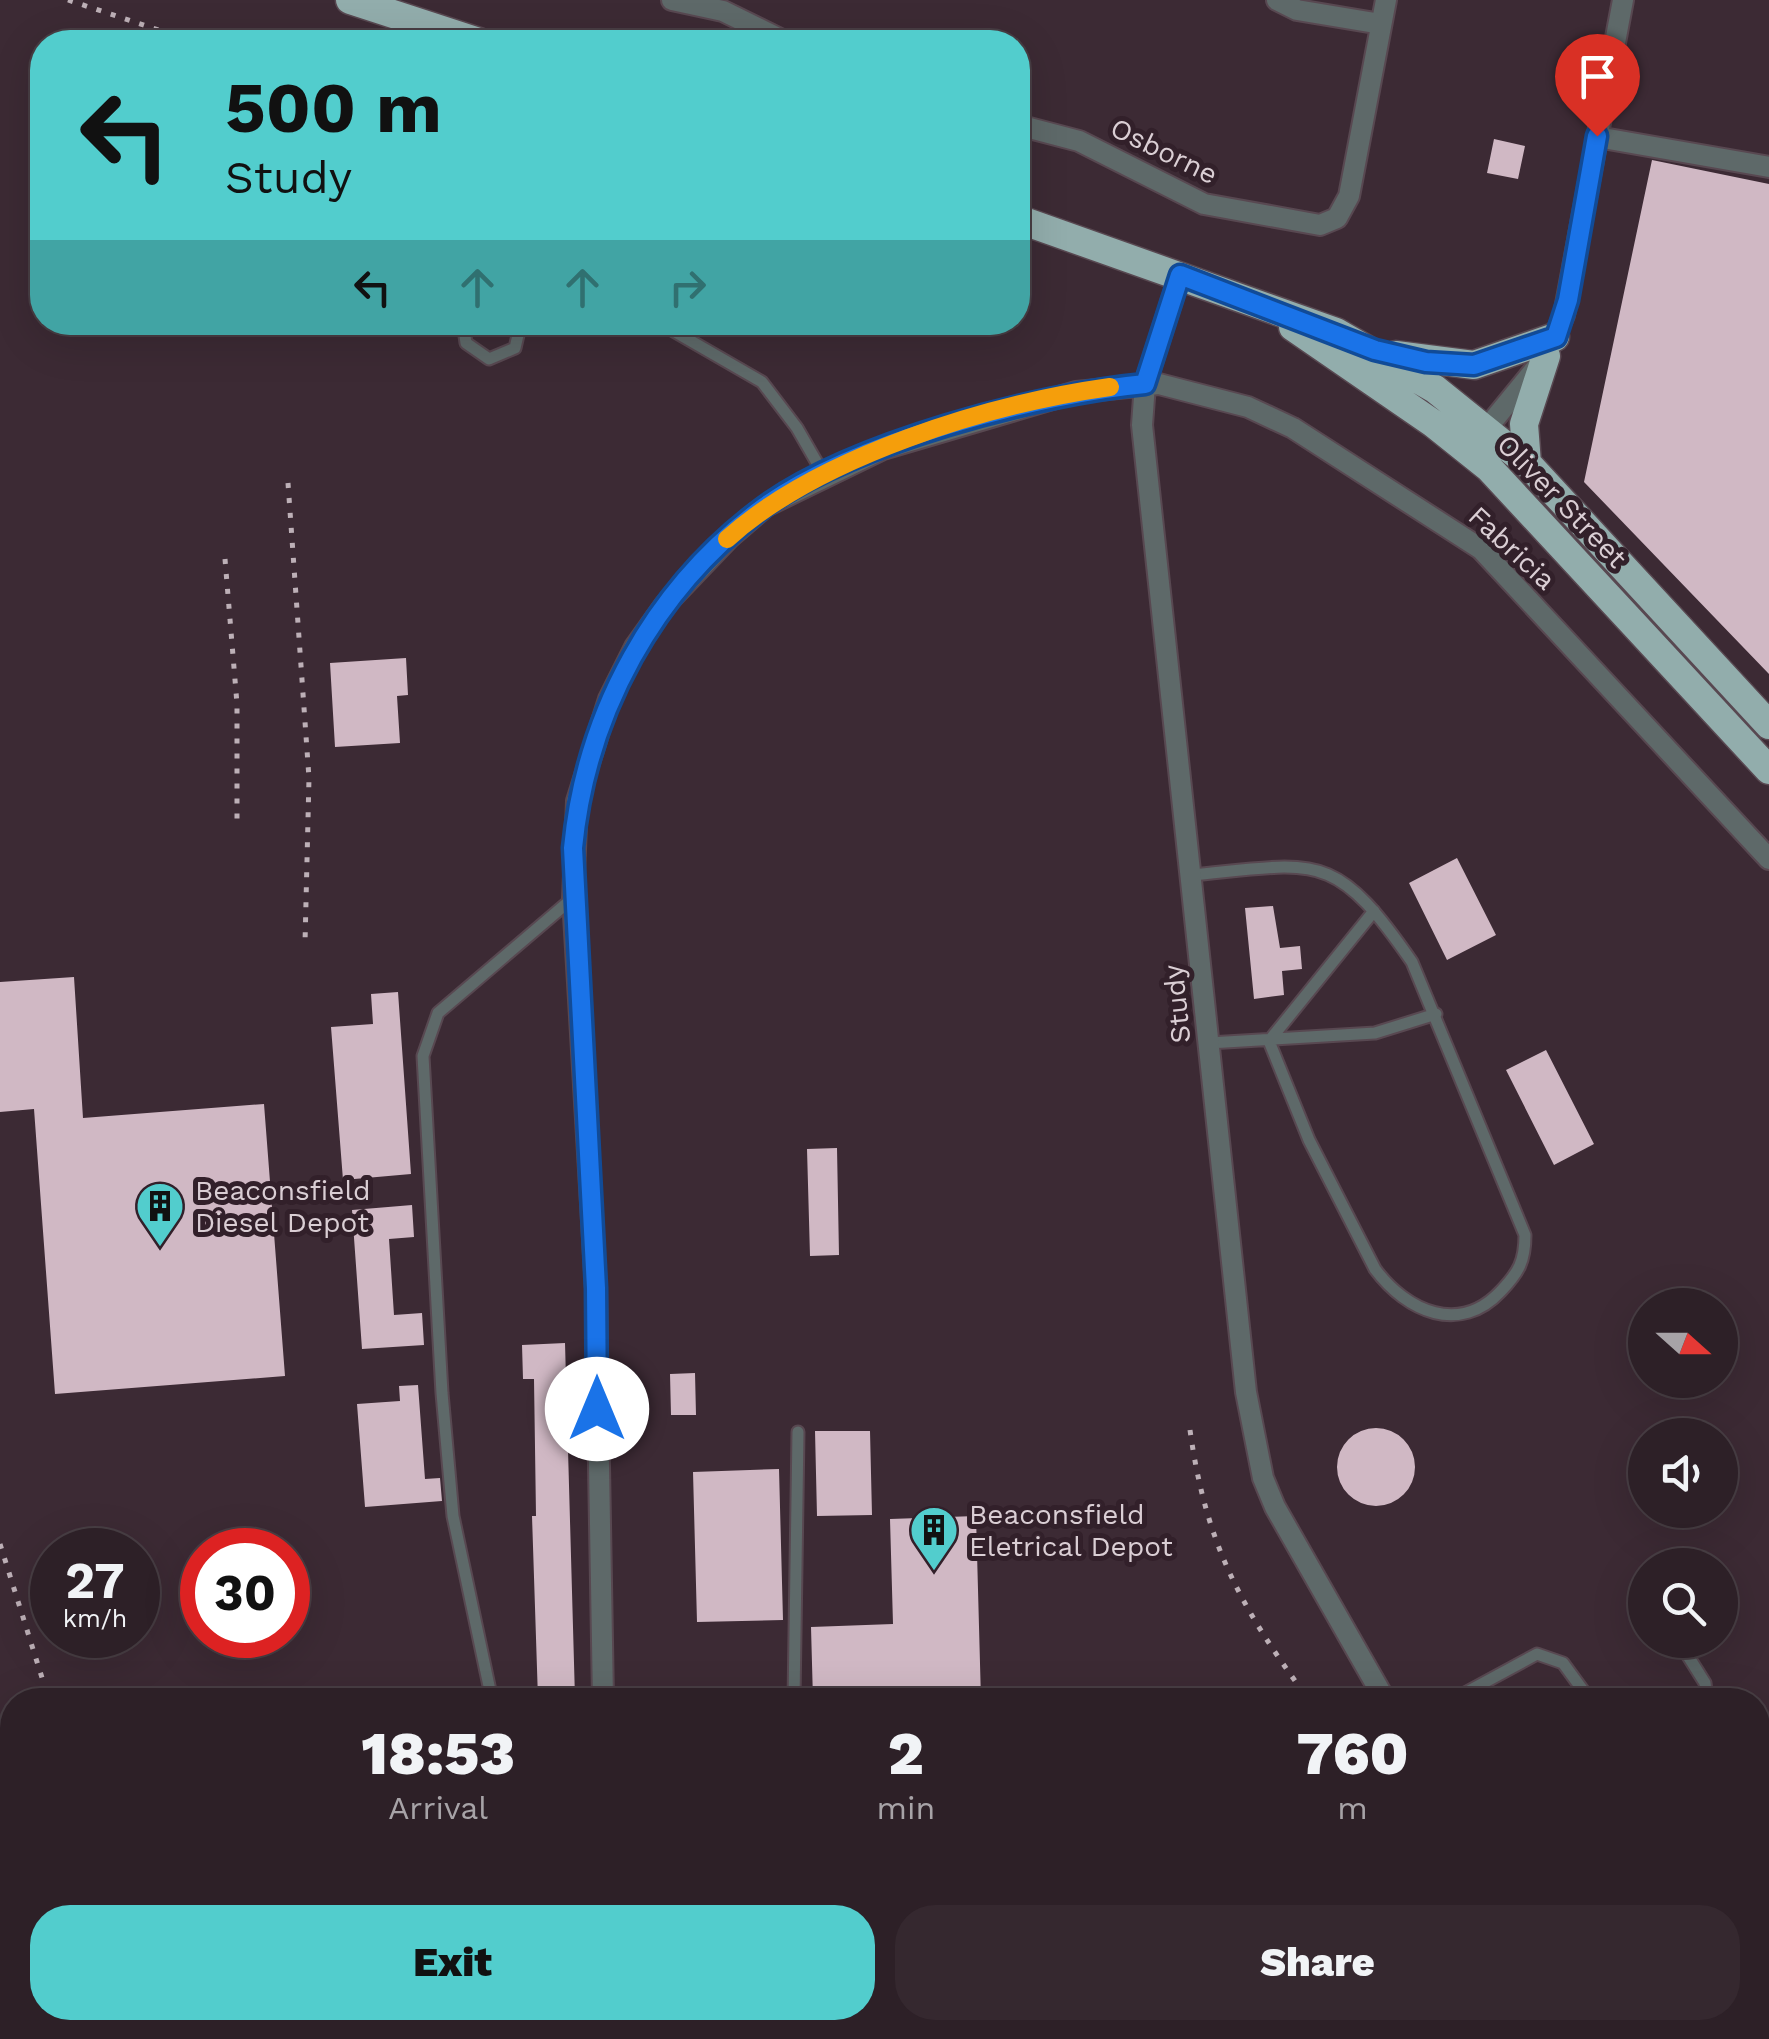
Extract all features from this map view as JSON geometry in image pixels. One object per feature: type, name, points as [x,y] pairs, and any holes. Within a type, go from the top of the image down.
[{"type":"highway","points":[[350,0],[441,30]]},
{"type":"highway","name":"Oliver Street","points":[[1030,223],[1336,332],[1375,350],[1487,428],[1527,464],[1769,725]]},
{"type":"highway","name":"Oliver Street","points":[[1276,313],[1468,451],[1507,486],[1769,770]]},
{"type":"highway","points":[[1375,350],[1426,362],[1474,365],[1550,346]]},
{"type":"highway","points":[[1527,464],[1524,424],[1550,346]]},
{"type":"street","points":[[672,0],[723,11],[762,30]]},
{"type":"street","points":[[1277,0],[1297,10],[1382,24],[1386,0]]},
{"type":"street","points":[[1468,451],[1550,346],[1568,300],[1623,0]]},
{"type":"street","name":"Osborne","points":[[1030,128],[1079,141],[1204,204],[1310,224],[1328,223],[1342,211],[1382,24]]},
{"type":"street","points":[[1597,136],[1769,167]]},
{"type":"street","name":"Study","points":[[1180,275],[1145,384],[1142,425],[1246,1392],[1263,1478],[1294,1543],[1378,1688]]},
{"type":"street","name":"Fabricia","points":[[603,1688],[596,1288],[573,898],[577,800],[609,699],[636,647],[665,605],[728,538],[766,506],[883,449],[1076,392],[1145,384],[1228,401],[1279,420],[1468,538],[1769,859]]},
{"type":"lane","points":[[465,335],[466,344],[489,359],[516,348],[518,335]]},
{"type":"lane","points":[[681,335],[762,382],[797,428],[824,475]]},
{"type":"lane","points":[[1190,875],[1310,867],[1334,874],[1374,912],[1412,962],[1525,1235],[1525,1256],[1518,1273],[1486,1306],[1466,1315],[1421,1310],[1389,1288],[1375,1270],[1308,1140],[1269,1040]]},
{"type":"lane","points":[[490,1688],[454,1516],[442,1393],[423,1056],[438,1013],[573,898]]},
{"type":"lane","points":[[1269,1040],[1374,912]]},
{"type":"lane","points":[[1209,1043],[1375,1033],[1436,1014]]},
{"type":"lane","points":[[794,1688],[798,1432]]},
{"type":"lane","points":[[1474,1688],[1537,1654],[1563,1663],[1581,1688]]},
{"type":"lane","points":[[1689,1658],[1706,1688]]},
{"type":"building","points":[[1494,139],[1525,146],[1518,179],[1487,173]]},
{"type":"building","points":[[1652,160],[1769,184],[1769,674],[1584,482]]},
{"type":"building","points":[[406,658],[408,695],[397,696],[400,743],[335,747],[330,663]]},
{"type":"building","points":[[1457,858],[1496,935],[1447,960],[1409,883]]},
{"type":"building","points":[[1273,906],[1280,948],[1300,946],[1302,969],[1282,971],[1284,995],[1254,999],[1245,908]]},
{"type":"building","name":"Beaconsfield Diesel Depot","points":[[74,977],[83,1118],[264,1104],[285,1376],[55,1394],[34,1109],[0,1112],[0,982]]},
{"type":"building","points":[[398,992],[411,1174],[343,1180],[331,1027],[373,1024],[371,994]]},
{"type":"building","points":[[1546,1050],[1594,1144],[1554,1165],[1506,1070]]},
{"type":"building","points":[[837,1148],[839,1255],[810,1256],[807,1149]]},
{"type":"building","points":[[412,1205],[414,1237],[389,1239],[394,1315],[422,1313],[424,1345],[362,1349],[352,1210]]},
{"type":"building","points":[[565,1343],[575,1688],[538,1688],[532,1516],[536,1516],[534,1379],[523,1379],[522,1345]]},
{"type":"building","points":[[695,1373],[696,1415],[671,1415],[670,1374]]},
{"type":"building","points":[[418,1385],[425,1479],[440,1478],[442,1501],[365,1507],[357,1404],[400,1401],[399,1386]]},
{"type":"building","points":[[1376,1428],[1404,1439],[1415,1467],[1404,1495],[1376,1506],[1348,1495],[1337,1467],[1348,1439]]},
{"type":"building","points":[[815,1431],[870,1431],[872,1515],[817,1516]]},
{"type":"building","points":[[779,1469],[783,1620],[697,1622],[693,1472]]},
{"type":"building","name":"Beaconsfield Eletrical Depot","points":[[976,1516],[981,1688],[813,1688],[811,1627],[893,1624],[890,1519]]},
{"type":"railway","points":[[68,0],[159,30]]},
{"type":"railway","points":[[288,483],[309,778],[305,943]]},
{"type":"railway","points":[[225,559],[237,704],[237,825]]},
{"type":"railway","points":[[1190,1430],[1206,1508],[1230,1574],[1264,1635],[1301,1688]]},
{"type":"railway","points":[[0,1544],[45,1688]]},
{"type":"slow traffic","points":[[727,539],[766,506],[873,453],[1043,399],[1110,387]]},
{"type":"place","name":"Beaconsfield Diesel Depot","points":[[160,1248]]},
{"type":"place","name":"Beaconsfield Eletrical Depot","points":[[934,1572]]},
{"type":"route","points":[[597,1409],[596,1288],[573,898],[577,800],[609,699],[636,647],[665,605],[728,538],[766,506],[854,461],[966,421],[1043,399],[1145,384],[1180,275],[1375,350],[1426,362],[1474,365],[1556,337],[1568,300],[1597,136]]}]
